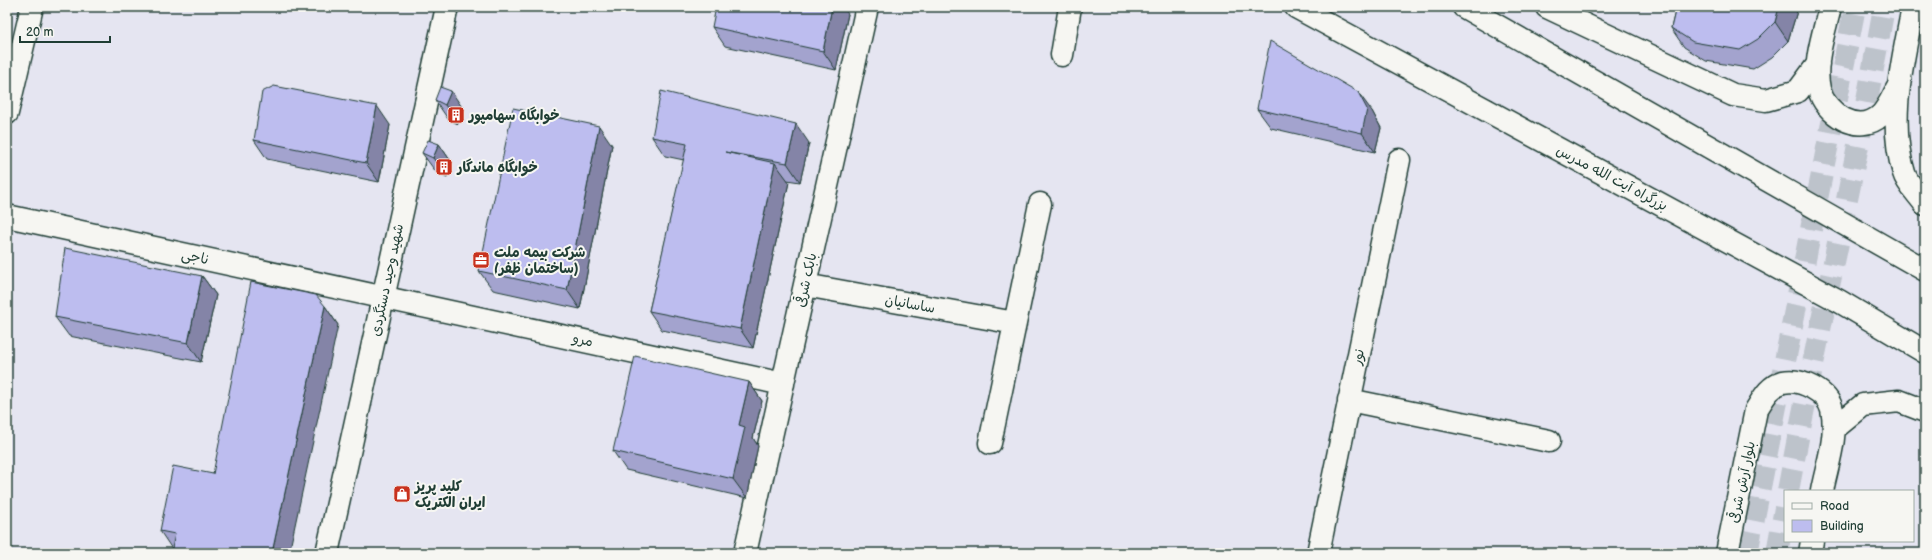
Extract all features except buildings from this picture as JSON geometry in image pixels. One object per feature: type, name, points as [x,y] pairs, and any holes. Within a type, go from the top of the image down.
[{"type":"main road","points":[[7,113],[32,7]]},
{"type":"main road","name":"شهید وحید دستگردی","points":[[327,553],[447,7]]},
{"type":"main road","name":"بابک شرقی","points":[[745,553],[867,7]]},
{"type":"main road","points":[[1062,56],[1070,7]]},
{"type":"main road","name":"بزرگراه آیت الله مدرس","points":[[1296,7],[1839,301],[1925,352]]},
{"type":"main road","points":[[1464,7],[1925,270]]},
{"type":"main road","points":[[1547,7],[1733,95],[1766,100],[1798,90],[1818,64]]},
{"type":"main road","points":[[1830,7],[1818,64],[1819,89],[1825,105],[1838,117],[1854,123],[1869,122],[1880,116],[1888,106],[1899,84]]},
{"type":"main road","points":[[1912,7],[1899,84],[1896,128],[1904,175],[1925,204]]},
{"type":"main road","name":"نور","points":[[1318,553],[1399,160]]},
{"type":"main road","points":[[990,443],[1040,204]]},
{"type":"main road","name":"ناجی","points":[[7,216],[383,297]]},
{"type":"main road","name":"ساسانیان","points":[[805,285],[1015,323]]},
{"type":"main road","name":"مرو","points":[[383,297],[782,384]]},
{"type":"main road","name":"بلوار آرش شرقی","points":[[1727,553],[1756,410],[1766,393],[1783,382],[1802,383],[1820,391],[1831,408],[1835,428]]},
{"type":"main road","points":[[1349,400],[1550,441]]},
{"type":"main road","points":[[1822,490],[1835,428],[1863,405],[1899,401],[1925,411]]},
{"type":"main road","points":[[1810,553],[1812,542]]},
{"type":"tunnel","points":[[1747,553],[1855,7]]},
{"type":"tunnel","points":[[1788,490],[1884,7]]},
{"type":"tunnel","points":[[1777,553],[1784,514]]},
{"type":"place","name":"خوابگاه سهامپور","points":[[456,115]]},
{"type":"place","name":"خوابگاه ماندگار","points":[[444,167]]},
{"type":"place","name":"شرکت بیمه ملت (ساختمان ظفر)","points":[[481,260]]},
{"type":"place","name":"کلید پریز ایران الکتریک","points":[[402,494]]}]
